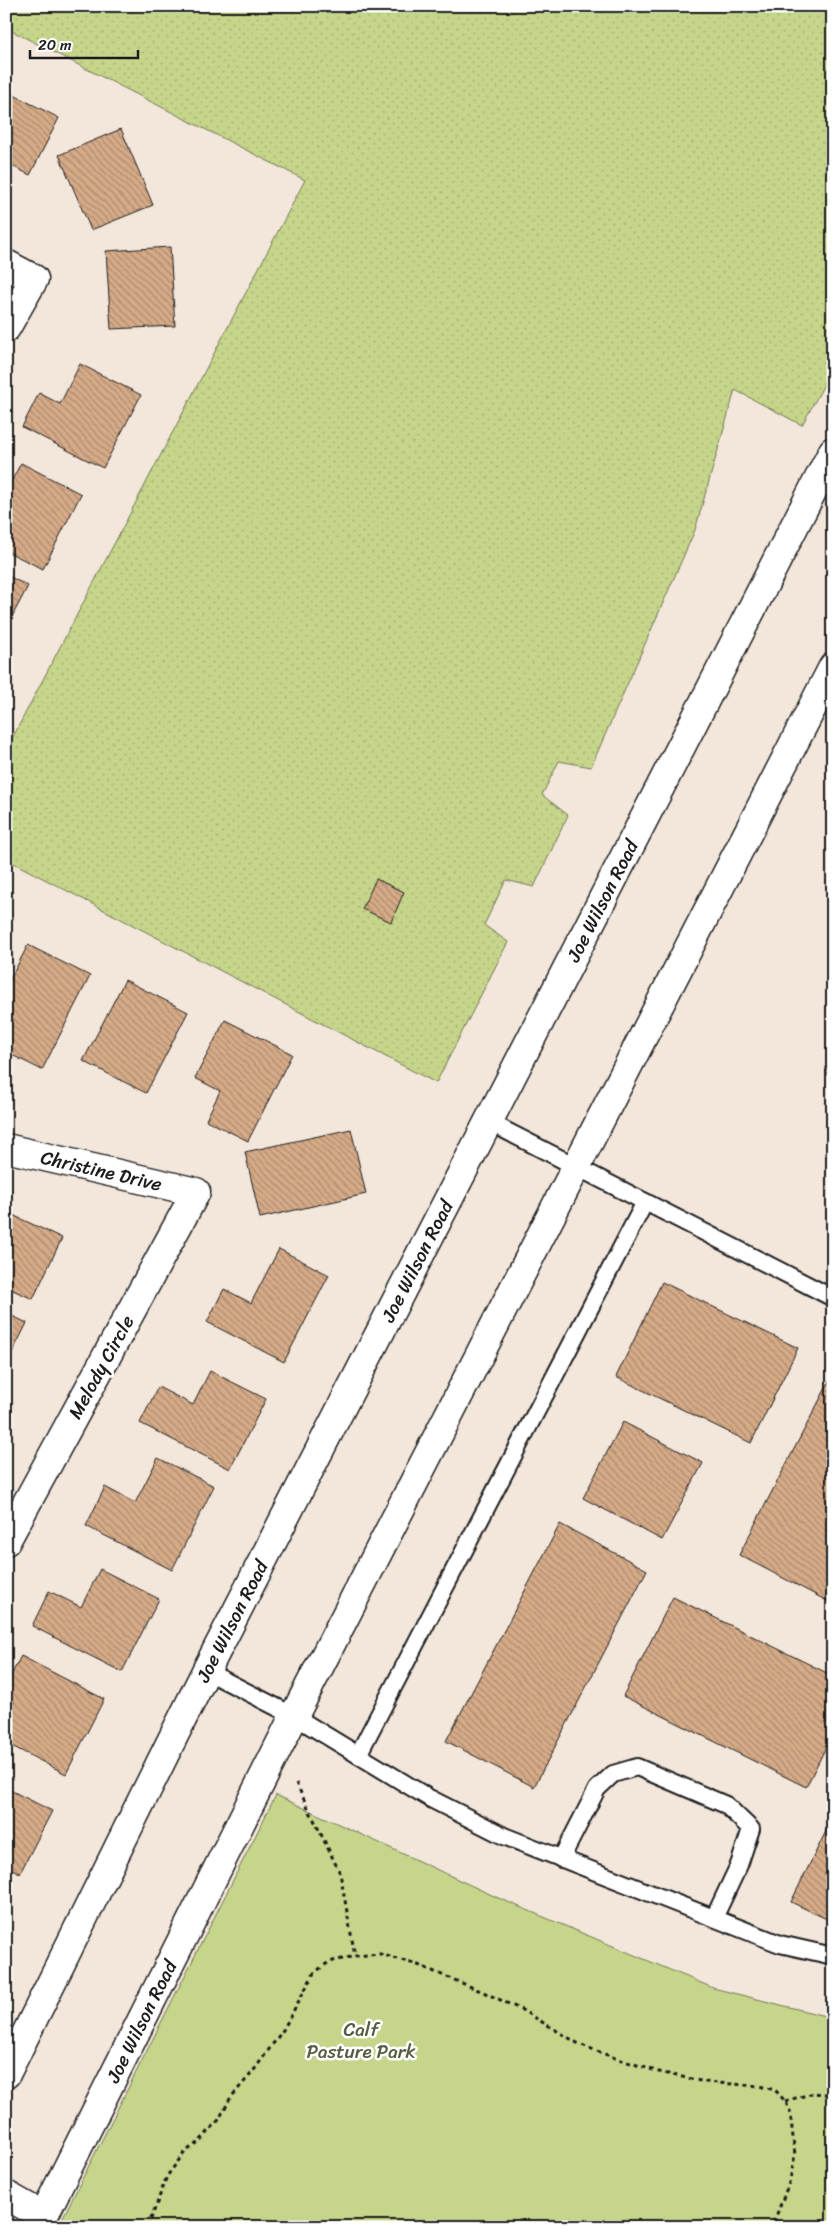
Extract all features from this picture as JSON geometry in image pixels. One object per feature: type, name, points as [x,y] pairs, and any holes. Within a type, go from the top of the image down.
[{"type":"main road","points":[[6,264],[34,279],[6,328]]},
{"type":"main road","name":"Joe Wilson Road","points":[[6,2074],[206,1671],[489,1122],[825,487],[833,451]]},
{"type":"main road","name":"Joe Wilson Road","points":[[40,2221],[294,1716],[833,667]]},
{"type":"main road","name":"Christine Drive","points":[[6,1148],[196,1192]]},
{"type":"main road","name":"Melody Circle","points":[[6,1542],[196,1192]]},
{"type":"main road","points":[[6,2195],[40,2221]]},
{"type":"lane","points":[[489,1122],[833,1298]]},
{"type":"lane","points":[[358,1755],[645,1202]]},
{"type":"lane","points":[[206,1671],[294,1716],[429,1798],[504,1836],[780,1944],[833,1956]]},
{"type":"lane","points":[[561,1858],[597,1789],[612,1774],[637,1767],[726,1805],[751,1829],[739,1866],[714,1918]]},
{"type":"path","points":[[295,1781],[340,1873],[355,1956]]},
{"type":"path","points":[[148,2227],[167,2176],[185,2152],[200,2141],[218,2121],[231,2097],[252,2073],[283,2030],[314,1973],[329,1962],[355,1956],[380,1954],[418,1966],[482,1991],[522,2010],[579,2044],[615,2058],[659,2072],[705,2082],[759,2086],[775,2090],[785,2101],[790,2111],[794,2130],[795,2155],[790,2180],[772,2227]]},
{"type":"path","points":[[785,2101],[814,2093],[833,2095]]},
{"type":"path","points":[[775,2221],[786,2227]]},
{"type":"green space","points":[[6,6],[833,6],[833,368],[802,425],[735,390],[695,530],[591,767],[559,761],[542,795],[568,815],[534,887],[506,880],[484,925],[508,942],[436,1083],[6,859],[6,750],[305,180],[6,28]]},
{"type":"green space","name":"Calf Pasture Park","points":[[276,1795],[496,1897],[713,1988],[833,2018],[833,2227],[58,2227]]},
{"type":"building","points":[[6,91],[59,118],[30,175],[6,163]]},
{"type":"building","points":[[121,129],[153,205],[91,230],[59,155]]},
{"type":"building","points":[[170,247],[175,326],[111,329],[106,251]]},
{"type":"building","points":[[80,364],[141,395],[103,468],[22,427],[39,393],[60,404]]},
{"type":"building","points":[[21,463],[81,494],[43,569],[6,551],[6,491]]},
{"type":"building","points":[[6,575],[28,586],[6,628]]},
{"type":"building","points":[[376,879],[404,892],[391,922],[362,909]]},
{"type":"building","points":[[28,945],[90,976],[42,1070],[6,1052],[6,987]]},
{"type":"building","points":[[125,980],[188,1012],[146,1093],[83,1061]]},
{"type":"building","points":[[225,1020],[292,1054],[248,1141],[206,1120],[220,1091],[195,1078]]},
{"type":"building","points":[[351,1129],[366,1194],[260,1218],[245,1152]]},
{"type":"building","points":[[6,1212],[62,1238],[33,1299],[6,1287]]},
{"type":"building","points":[[279,1249],[329,1275],[284,1362],[207,1322],[224,1289],[251,1303]]},
{"type":"building","points":[[662,1282],[798,1348],[751,1443],[616,1377]]},
{"type":"building","points":[[6,1313],[27,1323],[10,1357],[6,1355]]},
{"type":"building","points":[[210,1371],[266,1399],[230,1469],[140,1423],[158,1387],[193,1405]]},
{"type":"building","points":[[830,1380],[833,1382],[833,1604],[739,1555]]},
{"type":"building","points":[[623,1422],[703,1463],[662,1540],[583,1498]]},
{"type":"building","points":[[158,1458],[214,1486],[172,1570],[86,1526],[105,1487],[135,1503]]},
{"type":"building","points":[[560,1524],[647,1570],[534,1787],[446,1741]]},
{"type":"building","points":[[100,1569],[159,1599],[122,1672],[32,1626],[49,1591],[81,1607]]},
{"type":"building","points":[[673,1597],[833,1676],[833,1733],[806,1787],[623,1696]]},
{"type":"building","points":[[21,1656],[104,1699],[66,1774],[6,1743],[6,1717],[14,1702],[6,1698],[6,1685]]},
{"type":"building","points":[[6,1788],[52,1811],[20,1873],[6,1866]]},
{"type":"building","points":[[833,1817],[833,1922],[791,1902]]}]
